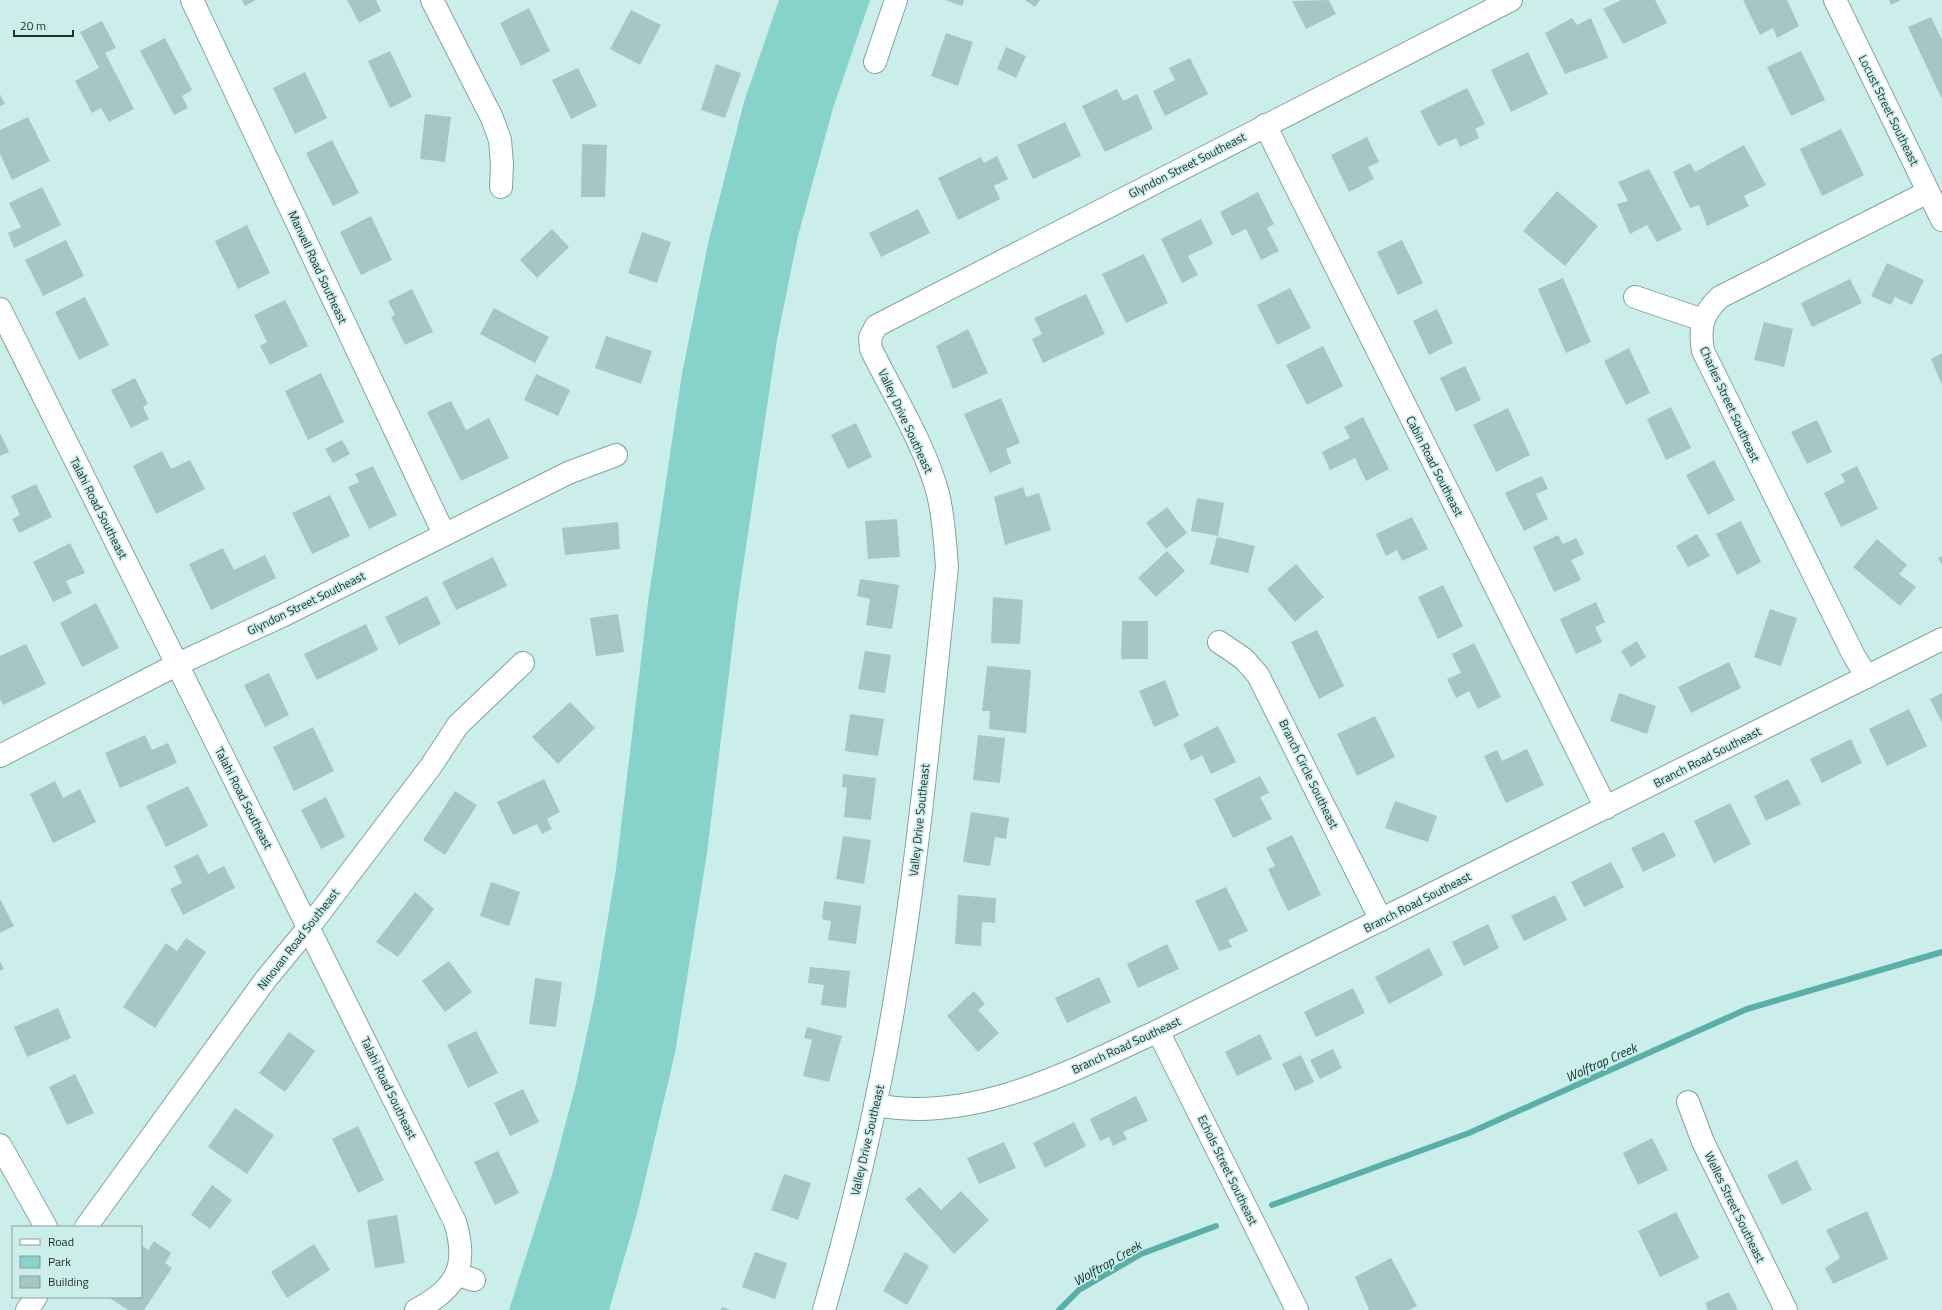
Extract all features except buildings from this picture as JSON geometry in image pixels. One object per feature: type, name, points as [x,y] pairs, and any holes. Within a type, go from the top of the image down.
[{"type":"street","name":"Manvell Road Southeast","points":[[192,0],[444,534]]},
{"type":"street","points":[[432,0],[500,140],[502,164],[501,187]]},
{"type":"street","points":[[874,62],[896,0]]},
{"type":"street","name":"Glyndon Street Southeast","points":[[870,338],[876,326],[880,322],[1511,0]]},
{"type":"street","name":"Locust Street Southeast","points":[[1835,0],[1942,220]]},
{"type":"street","name":"Cabin Road Southeast","points":[[1265,125],[1606,808]]},
{"type":"street","name":"Charles Street Southeast","points":[[1867,677],[1854,656],[1703,351],[1700,336],[1703,320],[1710,307],[1720,297],[1928,192]]},
{"type":"street","points":[[1636,297],[1703,320]]},
{"type":"street","name":"Talahi Road Southeast","points":[[0,309],[455,1222],[460,1240],[461,1258],[465,1277],[449,1287],[436,1300],[416,1310]]},
{"type":"street","name":"Valley Drive Southeast","points":[[824,1310],[840,1256],[875,1105],[896,993],[913,879],[947,567],[944,529],[938,494],[931,472],[871,349],[870,338]]},
{"type":"street","name":"Glyndon Street Southeast","points":[[0,756],[178,664],[286,614],[568,473],[616,455]]},
{"type":"street","name":"Branch Road Southeast","points":[[875,1105],[893,1109],[923,1110],[949,1108],[1006,1094],[1063,1075],[1158,1031],[1942,640]]},
{"type":"street","name":"Branch Circle Southeast","points":[[1219,642],[1244,659],[1258,675],[1381,920]]},
{"type":"street","name":"Ninovan Road Southeast","points":[[87,1226],[266,979],[309,927],[431,766],[458,725],[523,663]]},
{"type":"street","name":"Echols Street Southeast","points":[[1158,1031],[1297,1310]]},
{"type":"street","name":"Welles Street Southeast","points":[[1688,1102],[1703,1142],[1786,1310]]},
{"type":"street","points":[[0,1145],[45,1226]]},
{"type":"street","points":[[27,1310],[35,1298]]},
{"type":"green space","points":[[779,0],[870,0],[833,108],[798,236],[777,340],[738,600],[707,853],[675,1053],[637,1214],[609,1310],[509,1310],[552,1175],[576,1084],[594,1001],[616,869],[648,602],[682,374],[709,239],[744,102]]},
{"type":"waterway","name":"Wolftrap Creek","points":[[1272,1205],[1469,1133],[1747,1009],[1942,952]]},
{"type":"waterway","name":"Wolftrap Creek","points":[[1059,1310],[1079,1290],[1141,1254],[1216,1226]]}]
